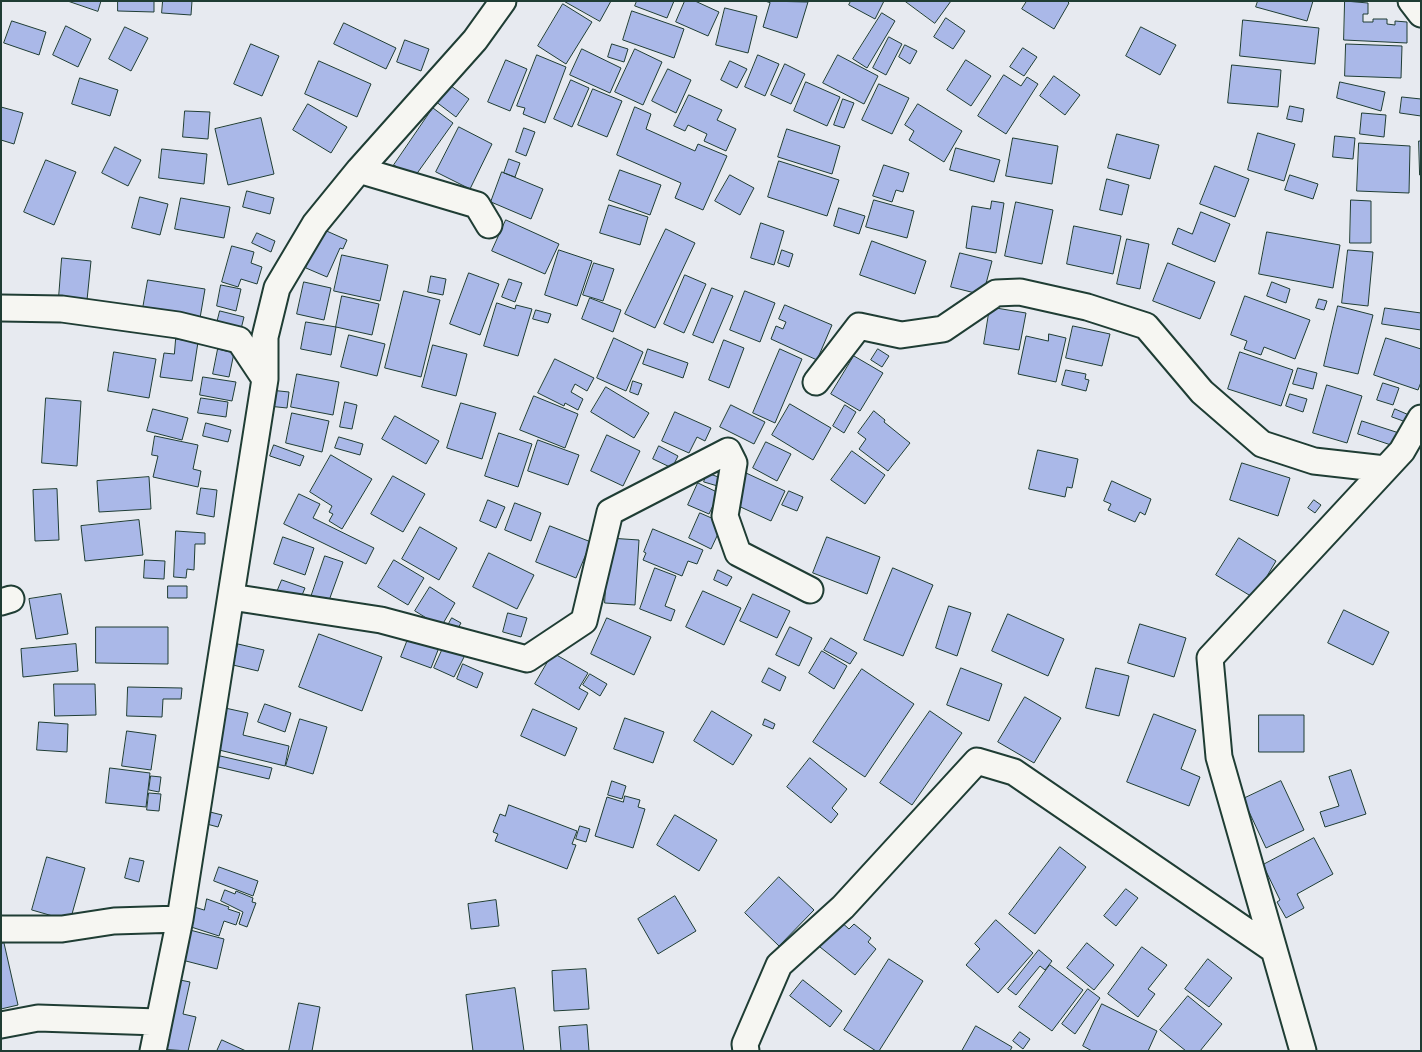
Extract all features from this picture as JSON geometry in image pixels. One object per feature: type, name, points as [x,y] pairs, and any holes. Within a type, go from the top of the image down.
[{"type":"street","points":[[153,1051],[180,920],[264,378],[265,337],[277,288],[315,224],[359,170],[475,40],[503,1]]},
{"type":"street","points":[[1411,1],[1421,14]]},
{"type":"street","points":[[359,170],[477,204],[489,225]]},
{"type":"street","points":[[816,382],[859,326],[901,335],[942,329],[996,293],[1020,292],[1087,307],[1146,326],[1202,392],[1262,444],[1314,461],[1385,469]]},
{"type":"street","points":[[1,308],[72,310],[178,325],[239,340],[264,378]]},
{"type":"street","points":[[1303,1051],[1219,757],[1210,658],[1385,469],[1411,453],[1421,418]]},
{"type":"street","points":[[231,598],[381,620],[527,660],[584,621],[610,512],[728,451],[734,463],[725,516],[738,553],[810,590]]},
{"type":"street","points":[[746,1051],[745,1044],[779,965],[843,908],[977,761],[1014,772],[1274,950]]},
{"type":"street","points":[[1,929],[62,929],[114,921],[180,920]]},
{"type":"street","points":[[1,1025],[38,1018],[158,1022]]},
{"type":"building","points":[[68,1],[101,1],[98,11]]},
{"type":"building","points":[[118,1],[154,1],[154,12],[118,11]]},
{"type":"building","points":[[163,1],[192,1],[191,15],[162,13]]},
{"type":"building","points":[[564,1],[611,1],[600,21]]},
{"type":"building","points":[[637,1],[674,1],[667,18],[635,6]]},
{"type":"building","points":[[685,1],[695,1],[719,12],[708,36],[676,22]]},
{"type":"building","points":[[765,1],[808,2],[797,38],[763,27],[770,3]]},
{"type":"building","points":[[851,1],[884,1],[875,19],[849,5]]},
{"type":"building","points":[[905,1],[951,1],[935,23]]},
{"type":"building","points":[[1027,1],[1067,1],[1069,3],[1054,29],[1022,9]]},
{"type":"building","points":[[1258,1],[1313,1],[1307,21],[1256,7]]},
{"type":"building","points":[[1345,1],[1368,3],[1368,14],[1363,14],[1363,22],[1373,22],[1373,19],[1387,19],[1387,24],[1395,25],[1395,21],[1407,22],[1407,43],[1344,40]]},
{"type":"building","points":[[563,4],[592,22],[566,64],[538,46]]},
{"type":"building","points":[[725,8],[757,16],[748,53],[716,45]]},
{"type":"building","points":[[632,11],[684,29],[674,58],[623,40]]},
{"type":"building","points":[[882,13],[895,21],[867,68],[853,59]]},
{"type":"building","points":[[946,18],[965,31],[953,49],[934,37]]},
{"type":"building","points":[[1243,20],[1319,28],[1315,64],[1240,56]]},
{"type":"building","points":[[12,21],[46,32],[39,55],[4,43]]},
{"type":"building","points":[[344,23],[396,48],[386,69],[334,44]]},
{"type":"building","points":[[66,26],[91,39],[78,67],[53,55]]},
{"type":"building","points":[[125,27],[148,38],[131,71],[109,59]]},
{"type":"building","points":[[1141,27],[1176,45],[1160,75],[1126,56]]},
{"type":"building","points":[[889,37],[902,44],[886,75],[873,68]]},
{"type":"building","points":[[405,40],[429,49],[421,71],[397,62]]},
{"type":"building","points":[[251,44],[279,56],[262,96],[234,84]]},
{"type":"building","points":[[612,44],[628,49],[624,62],[608,57]]},
{"type":"building","points":[[1346,44],[1402,46],[1401,78],[1345,76]]},
{"type":"building","points":[[905,45],[917,51],[910,64],[899,57]]},
{"type":"building","points":[[1023,48],[1037,57],[1024,76],[1010,67]]},
{"type":"building","points":[[582,49],[621,68],[610,93],[570,75]]},
{"type":"building","points":[[635,49],[662,62],[643,105],[615,92]]},
{"type":"building","points":[[537,55],[566,67],[545,123],[523,114],[525,108],[517,106]]},
{"type":"building","points":[[758,55],[779,64],[765,96],[745,87]]},
{"type":"building","points":[[838,55],[878,76],[864,104],[823,83]]},
{"type":"building","points":[[506,60],[527,69],[510,111],[488,102]]},
{"type":"building","points":[[966,60],[991,76],[971,106],[947,90]]},
{"type":"building","points":[[319,61],[371,84],[357,117],[305,94]]},
{"type":"building","points":[[730,61],[747,69],[737,88],[721,80]]},
{"type":"building","points":[[785,64],[805,74],[791,104],[771,95]]},
{"type":"building","points":[[1232,65],[1281,70],[1278,107],[1228,103]]},
{"type":"building","points":[[668,69],[691,80],[676,113],[652,101]]},
{"type":"building","points":[[1004,75],[1021,86],[1027,77],[1038,84],[1006,134],[978,116]]},
{"type":"building","points":[[1054,76],[1080,95],[1065,115],[1040,96]]},
{"type":"building","points":[[80,78],[118,90],[110,116],[72,104]]},
{"type":"building","points":[[571,80],[589,88],[572,127],[554,119]]},
{"type":"building","points":[[806,82],[840,97],[827,126],[794,111]]},
{"type":"building","points":[[1340,82],[1385,92],[1381,111],[1337,98]]},
{"type":"building","points":[[447,83],[469,99],[456,117],[435,101]]},
{"type":"building","points":[[879,84],[909,98],[892,134],[862,120]]},
{"type":"building","points":[[593,89],[622,101],[607,137],[578,125]]},
{"type":"building","points":[[689,95],[722,110],[717,120],[736,129],[726,151],[704,141],[707,134],[688,125],[685,131],[674,126]]},
{"type":"building","points":[[1402,97],[1421,99],[1421,116],[1400,113]]},
{"type":"building","points":[[843,99],[854,103],[844,128],[834,125]]},
{"type":"building","points":[[308,104],[347,127],[331,153],[293,130]]},
{"type":"building","points":[[918,104],[962,131],[944,162],[909,140],[914,131],[905,125]]},
{"type":"building","points":[[1290,106],[1304,109],[1302,122],[1287,119]]},
{"type":"building","points":[[1,107],[23,113],[14,144],[1,140]]},
{"type":"building","points":[[635,107],[651,114],[646,129],[695,151],[698,144],[727,156],[703,210],[675,198],[681,183],[617,155]]},
{"type":"building","points":[[433,108],[453,123],[413,179],[394,165]]},
{"type":"building","points":[[185,111],[210,112],[208,139],[183,137]]},
{"type":"building","points":[[1362,113],[1386,115],[1384,137],[1360,134]]},
{"type":"building","points":[[261,118],[274,174],[228,185],[215,129]]},
{"type":"building","points":[[459,127],[492,144],[470,189],[436,172]]},
{"type":"building","points":[[524,128],[535,132],[526,156],[516,152]]},
{"type":"building","points":[[787,129],[840,146],[832,174],[778,157]]},
{"type":"building","points":[[1258,133],[1295,144],[1284,181],[1248,170]]},
{"type":"building","points":[[1117,134],[1159,145],[1150,179],[1108,168]]},
{"type":"building","points":[[1335,136],[1355,138],[1353,159],[1333,157]]},
{"type":"building","points":[[1013,138],[1058,146],[1052,184],[1006,176]]},
{"type":"building","points":[[1419,141],[1421,141],[1421,175],[1420,175]]},
{"type":"building","points":[[1359,143],[1410,146],[1409,193],[1357,191]]},
{"type":"building","points":[[115,147],[141,160],[128,186],[102,173]]},
{"type":"building","points":[[956,148],[1000,160],[994,182],[950,170]]},
{"type":"building","points":[[162,149],[207,154],[204,184],[159,178]]},
{"type":"building","points":[[509,159],[520,163],[515,177],[504,173]]},
{"type":"building","points":[[46,160],[76,172],[54,225],[24,212]]},
{"type":"building","points":[[779,161],[839,180],[827,216],[768,197]]},
{"type":"building","points":[[884,165],[909,173],[903,192],[896,190],[892,202],[873,196]]},
{"type":"building","points":[[1215,166],[1249,179],[1235,217],[1200,204]]},
{"type":"building","points":[[620,170],[661,185],[650,215],[609,200]]},
{"type":"building","points":[[502,172],[543,189],[531,219],[491,202]]},
{"type":"building","points":[[730,175],[754,188],[740,215],[715,201]]},
{"type":"building","points":[[1290,175],[1318,184],[1313,199],[1285,190]]},
{"type":"building","points":[[1107,179],[1129,185],[1122,215],[1100,210]]},
{"type":"building","points":[[247,191],[274,198],[270,214],[243,207]]},
{"type":"building","points":[[140,197],[168,204],[160,235],[132,228]]},
{"type":"building","points":[[181,198],[230,207],[224,238],[175,229]]},
{"type":"building","points":[[874,200],[914,211],[907,238],[866,227]]},
{"type":"building","points":[[1351,200],[1371,201],[1371,243],[1350,243]]},
{"type":"building","points":[[992,201],[1004,203],[996,253],[966,248],[972,206],[990,209]]},
{"type":"building","points":[[1016,202],[1053,210],[1042,264],[1005,256]]},
{"type":"building","points":[[609,205],[648,217],[640,245],[600,233]]},
{"type":"building","points":[[839,208],[865,216],[859,234],[834,226]]},
{"type":"building","points":[[1201,212],[1230,224],[1215,262],[1172,244],[1178,228],[1192,234]]},
{"type":"building","points":[[506,220],[559,244],[545,274],[492,251]]},
{"type":"building","points":[[761,223],[784,231],[774,265],[751,258]]},
{"type":"building","points":[[1074,226],[1121,236],[1113,274],[1067,264]]},
{"type":"building","points":[[322,229],[347,240],[343,249],[340,248],[327,277],[306,268]]},
{"type":"building","points":[[666,229],[695,243],[655,328],[625,314]]},
{"type":"building","points":[[1267,232],[1340,245],[1333,288],[1259,274]]},
{"type":"building","points":[[257,233],[275,241],[271,252],[252,243]]},
{"type":"building","points":[[1127,239],[1149,244],[1140,289],[1117,284]]},
{"type":"building","points":[[872,241],[926,261],[915,294],[860,275]]},
{"type":"building","points":[[232,246],[254,252],[251,263],[262,267],[257,284],[241,279],[238,287],[222,282]]},
{"type":"building","points":[[559,250],[592,261],[577,306],[545,295]]},
{"type":"building","points":[[782,250],[793,254],[789,267],[778,263]]},
{"type":"building","points":[[1348,250],[1373,252],[1368,306],[1342,303]]},
{"type":"building","points":[[960,253],[992,261],[983,295],[951,287]]},
{"type":"building","points":[[342,255],[388,265],[380,301],[334,291]]},
{"type":"building","points":[[62,258],[91,261],[87,300],[59,297]]},
{"type":"building","points":[[594,263],[614,269],[603,301],[583,295]]},
{"type":"building","points":[[1168,263],[1215,282],[1200,319],[1153,301]]},
{"type":"building","points":[[469,273],[499,284],[480,335],[450,324]]},
{"type":"building","points":[[685,275],[706,284],[684,333],[664,324]]},
{"type":"building","points":[[431,276],[446,279],[443,295],[428,292]]},
{"type":"building","points":[[509,279],[522,283],[515,302],[502,297]]},
{"type":"building","points":[[148,280],[205,289],[199,324],[142,314]]},
{"type":"building","points":[[304,282],[331,288],[324,320],[297,314]]},
{"type":"building","points":[[1272,282],[1290,289],[1286,303],[1267,296]]},
{"type":"building","points":[[221,285],[241,289],[236,311],[217,306]]},
{"type":"building","points":[[712,288],[733,296],[713,343],[693,335]]},
{"type":"building","points":[[404,291],[440,300],[421,377],[385,368]]},
{"type":"building","points":[[745,291],[775,303],[760,342],[730,330]]},
{"type":"building","points":[[342,296],[379,304],[372,335],[336,327]]},
{"type":"building","points":[[1245,296],[1310,320],[1295,359],[1264,347],[1261,355],[1244,349],[1247,341],[1231,335]]},
{"type":"building","points":[[590,298],[621,310],[613,332],[582,319]]},
{"type":"building","points":[[1319,299],[1327,301],[1324,310],[1316,308]]},
{"type":"building","points":[[497,303],[515,309],[516,305],[532,309],[518,356],[484,346]]},
{"type":"building","points":[[785,305],[832,325],[817,360],[771,339],[776,326],[783,329],[786,322],[779,319]]},
{"type":"building","points":[[1338,306],[1373,315],[1358,374],[1324,366]]},
{"type":"building","points":[[990,307],[1026,313],[1019,350],[984,344]]},
{"type":"building","points":[[1385,308],[1421,313],[1421,330],[1382,324]]},
{"type":"building","points":[[536,310],[551,314],[548,323],[533,319]]},
{"type":"building","points":[[220,311],[244,317],[240,333],[216,327]]},
{"type":"building","points":[[306,322],[336,327],[331,355],[301,349]]},
{"type":"building","points":[[1073,326],[1110,334],[1102,366],[1066,358]]},
{"type":"building","points":[[1049,334],[1066,338],[1056,382],[1018,374],[1026,336],[1048,341]]},
{"type":"building","points":[[349,335],[385,344],[377,376],[341,367]]},
{"type":"building","points":[[614,338],[643,352],[626,391],[597,378]]},
{"type":"building","points":[[1386,338],[1421,349],[1421,382],[1418,390],[1374,375]]},
{"type":"building","points":[[176,339],[198,342],[192,381],[160,377],[164,353],[174,354]]},
{"type":"building","points":[[724,340],[744,348],[729,388],[709,380]]},
{"type":"building","points":[[433,345],[467,354],[456,396],[422,387]]},
{"type":"building","points":[[218,349],[234,353],[229,377],[213,374]]},
{"type":"building","points":[[648,349],[688,363],[683,378],[643,364]]},
{"type":"building","points":[[780,349],[802,359],[775,423],[753,413]]},
{"type":"building","points":[[878,349],[889,356],[882,367],[871,360]]},
{"type":"building","points":[[114,352],[156,359],[149,398],[108,391]]},
{"type":"building","points":[[1240,352],[1293,370],[1281,406],[1228,389]]},
{"type":"building","points":[[854,356],[883,373],[860,411],[831,394]]},
{"type":"building","points":[[555,359],[594,378],[587,391],[575,384],[571,392],[583,399],[578,410],[565,403],[564,406],[538,393]]},
{"type":"building","points":[[1298,368],[1317,373],[1313,389],[1293,384]]},
{"type":"building","points":[[1066,370],[1086,374],[1085,379],[1089,380],[1086,391],[1062,385]]},
{"type":"building","points":[[297,374],[339,382],[333,415],[291,407]]},
{"type":"building","points":[[203,377],[236,382],[232,401],[200,395]]},
{"type":"building","points":[[633,381],[642,384],[638,395],[630,392]]},
{"type":"building","points":[[1383,383],[1399,388],[1393,405],[1377,400]]},
{"type":"building","points":[[1327,385],[1362,396],[1347,443],[1313,433]]},
{"type":"building","points":[[606,387],[649,413],[634,438],[591,412]]},
{"type":"building","points":[[270,390],[289,392],[287,408],[268,406]]},
{"type":"building","points":[[1290,394],[1307,399],[1303,412],[1286,406]]},
{"type":"building","points":[[534,396],[578,414],[565,448],[520,430]]},
{"type":"building","points":[[46,398],[81,401],[77,466],[42,463]]},
{"type":"building","points":[[201,398],[228,402],[226,417],[198,413]]},
{"type":"building","points":[[345,402],[357,405],[352,429],[340,427]]},
{"type":"building","points":[[461,403],[496,413],[482,459],[447,448]]},
{"type":"building","points":[[790,404],[831,428],[813,460],[772,435]]},
{"type":"building","points":[[731,405],[765,422],[754,444],[720,427]]},
{"type":"building","points":[[845,405],[856,412],[844,433],[833,426]]},
{"type":"building","points":[[153,409],[188,418],[182,440],[147,431]]},
{"type":"building","points":[[1395,409],[1409,415],[1406,422],[1392,417]]},
{"type":"building","points":[[874,411],[885,420],[884,422],[910,443],[888,471],[859,449],[866,439],[858,433]]},
{"type":"building","points":[[675,412],[711,428],[705,441],[697,437],[689,453],[662,441]]},
{"type":"building","points":[[292,413],[329,421],[322,452],[286,443]]},
{"type":"building","points":[[395,416],[439,441],[426,464],[382,439]]},
{"type":"building","points":[[1362,421],[1399,433],[1394,446],[1358,434]]},
{"type":"building","points":[[206,423],[231,430],[228,442],[203,436]]},
{"type":"building","points":[[499,433],[532,444],[518,487],[485,476]]},
{"type":"building","points":[[607,435],[640,451],[623,486],[591,471]]},
{"type":"building","points":[[155,436],[198,445],[193,469],[201,471],[198,487],[153,477],[158,456],[152,455]]},
{"type":"building","points":[[339,437],[363,444],[360,455],[335,448]]},
{"type":"building","points":[[538,440],[579,455],[568,485],[528,471]]},
{"type":"building","points":[[766,442],[791,454],[777,481],[753,468]]},
{"type":"building","points":[[274,445],[304,456],[300,466],[270,456]]},
{"type":"building","points":[[659,446],[678,456],[672,468],[653,459]]},
{"type":"building","points":[[1038,450],[1078,459],[1072,488],[1067,487],[1065,497],[1029,489]]},
{"type":"building","points":[[852,451],[885,475],[865,504],[831,480]]},
{"type":"building","points":[[331,455],[372,479],[342,529],[329,521],[333,514],[329,512],[332,506],[310,492]]},
{"type":"building","points":[[1242,463],[1290,478],[1278,516],[1230,500]]},
{"type":"building","points":[[707,473],[724,479],[721,487],[704,482]]},
{"type":"building","points":[[746,473],[785,491],[771,521],[732,503]]},
{"type":"building","points":[[393,476],[425,494],[403,532],[371,514]]},
{"type":"building","points":[[149,477],[151,509],[99,512],[97,481]]},
{"type":"building","points":[[1112,481],[1151,499],[1145,515],[1140,512],[1135,522],[1108,510],[1111,504],[1104,501]]},
{"type":"building","points":[[698,483],[719,493],[709,514],[688,505]]},
{"type":"building","points":[[201,488],[217,490],[214,517],[197,514]]},
{"type":"building","points":[[57,489],[59,540],[35,541],[33,490]]},
{"type":"building","points":[[789,491],[803,497],[797,511],[782,505]]},
{"type":"building","points":[[299,494],[320,504],[313,518],[374,548],[366,564],[284,524]]},
{"type":"building","points":[[488,500],[505,507],[496,528],[480,521]]},
{"type":"building","points":[[1314,500],[1321,505],[1315,513],[1308,508]]},
{"type":"building","points":[[515,503],[541,513],[531,541],[505,530]]},
{"type":"building","points":[[700,513],[723,523],[711,549],[689,538]]},
{"type":"building","points":[[139,520],[143,555],[85,561],[81,526]]},
{"type":"building","points":[[550,526],[591,542],[576,578],[536,562]]},
{"type":"building","points":[[420,527],[457,548],[439,580],[402,559]]},
{"type":"building","points":[[653,529],[703,550],[697,564],[688,561],[682,576],[643,560],[646,553],[644,552]]},
{"type":"building","points":[[176,531],[205,533],[205,544],[195,544],[194,570],[187,569],[186,578],[174,577]]},
{"type":"building","points":[[283,537],[314,548],[305,575],[274,564]]},
{"type":"building","points":[[827,537],[880,557],[867,594],[813,573]]},
{"type":"building","points":[[609,538],[639,540],[635,605],[605,603]]},
{"type":"building","points":[[1239,538],[1276,561],[1254,598],[1216,575]]},
{"type":"building","points":[[489,553],[534,575],[517,609],[473,587]]},
{"type":"building","points":[[325,556],[343,562],[327,606],[310,600]]},
{"type":"building","points":[[145,560],[165,561],[164,579],[144,578]]},
{"type":"building","points":[[394,560],[424,578],[408,605],[378,587]]},
{"type":"building","points":[[655,568],[676,576],[665,606],[675,610],[671,621],[640,609]]},
{"type":"building","points":[[893,568],[933,585],[903,656],[864,640]]},
{"type":"building","points":[[718,570],[732,577],[727,586],[714,580]]},
{"type":"building","points":[[282,580],[305,588],[300,600],[277,592]]},
{"type":"building","points":[[168,586],[187,586],[187,598],[168,598]]},
{"type":"building","points":[[430,587],[455,603],[441,627],[415,611]]},
{"type":"building","points":[[703,591],[741,608],[724,645],[686,627]]},
{"type":"building","points":[[61,594],[68,634],[36,639],[29,599]]},
{"type":"building","points":[[753,594],[790,611],[777,638],[740,621]]},
{"type":"building","points":[[949,606],[971,613],[957,656],[936,648]]},
{"type":"building","points":[[1344,610],[1389,632],[1373,665],[1328,643]]},
{"type":"building","points":[[508,613],[527,618],[521,637],[503,632]]},
{"type":"building","points":[[1008,614],[1064,639],[1048,676],[992,651]]},
{"type":"building","points":[[452,618],[461,623],[456,632],[447,627]]},
{"type":"building","points":[[607,618],[651,637],[634,675],[591,654]]},
{"type":"building","points":[[1140,624],[1186,638],[1174,677],[1128,663]]},
{"type":"building","points":[[96,627],[168,627],[168,664],[96,663]]},
{"type":"building","points":[[790,627],[812,638],[799,666],[776,655]]},
{"type":"building","points":[[319,634],[382,657],[362,711],[299,687]]},
{"type":"building","points":[[410,634],[440,645],[431,668],[401,657]]},
{"type":"building","points":[[831,638],[857,653],[850,664],[824,650]]},
{"type":"building","points":[[76,644],[78,671],[23,677],[21,649]]},
{"type":"building","points":[[238,644],[264,650],[258,671],[233,665]]},
{"type":"building","points":[[444,646],[465,655],[454,677],[434,668]]},
{"type":"building","points":[[822,651],[847,666],[834,689],[809,673]]},
{"type":"building","points":[[553,653],[588,673],[579,688],[588,693],[579,710],[535,684]]},
{"type":"building","points":[[463,664],[483,673],[477,688],[457,679]]},
{"type":"building","points":[[769,668],[786,677],[780,691],[762,682]]},
{"type":"building","points":[[961,668],[1002,684],[989,721],[947,705]]},
{"type":"building","points":[[1096,668],[1129,676],[1119,716],[1086,708]]},
{"type":"building","points":[[862,669],[914,704],[865,777],[813,742]]},
{"type":"building","points":[[590,674],[607,684],[600,696],[583,685]]},
{"type":"building","points":[[54,684],[95,684],[96,715],[55,716]]},
{"type":"building","points":[[128,687],[182,688],[181,699],[163,699],[162,717],[127,716]]},
{"type":"building","points":[[1025,697],[1061,718],[1034,763],[998,742]]},
{"type":"building","points":[[265,704],[291,713],[285,732],[258,722]]},
{"type":"building","points":[[225,708],[248,713],[243,735],[289,746],[285,766],[215,749]]},
{"type":"building","points":[[533,709],[577,728],[565,756],[521,736]]},
{"type":"building","points":[[712,711],[752,735],[733,765],[694,741]]},
{"type":"building","points":[[930,711],[962,733],[912,805],[880,783]]},
{"type":"building","points":[[1154,714],[1196,730],[1181,769],[1200,777],[1189,806],[1127,782]]},
{"type":"building","points":[[1259,715],[1304,715],[1304,752],[1259,752]]},
{"type":"building","points":[[625,718],[664,732],[653,763],[614,749]]},
{"type":"building","points":[[300,719],[327,727],[313,774],[286,766]]},
{"type":"building","points":[[765,719],[775,724],[773,729],[763,725]]},
{"type":"building","points":[[39,722],[68,724],[67,752],[37,750]]},
{"type":"building","points":[[127,731],[156,735],[151,770],[122,766]]},
{"type":"building","points":[[216,755],[272,768],[269,779],[214,766]]},
{"type":"building","points":[[810,758],[847,789],[832,808],[838,814],[831,823],[787,787]]},
{"type":"building","points":[[110,768],[150,773],[146,807],[106,803]]},
{"type":"building","points":[[1351,770],[1366,814],[1325,827],[1320,812],[1339,806],[1329,777]]},
{"type":"building","points":[[151,776],[161,777],[159,792],[149,790]]},
{"type":"building","points":[[612,781],[626,786],[622,799],[608,795]]},
{"type":"building","points":[[1281,781],[1304,830],[1266,848],[1243,799]]},
{"type":"building","points":[[149,793],[161,794],[159,811],[147,810]]},
{"type":"building","points":[[625,796],[640,800],[638,807],[645,809],[633,848],[595,836],[607,797],[623,802]]},
{"type":"building","points":[[509,805],[577,831],[572,844],[576,845],[567,869],[495,841],[498,834],[493,832],[500,814],[505,816]]},
{"type":"building","points":[[206,811],[222,815],[218,827],[203,823]]},
{"type":"building","points":[[675,815],[717,840],[699,871],[657,845]]},
{"type":"building","points":[[580,826],[590,829],[586,842],[576,839]]},
{"type":"building","points":[[1314,838],[1333,874],[1297,894],[1304,908],[1286,918],[1277,902],[1280,900],[1263,865]]},
{"type":"building","points":[[1060,847],[1086,867],[1035,934],[1009,914]]},
{"type":"building","points":[[47,857],[85,868],[70,921],[32,910]]},
{"type":"building","points":[[130,858],[144,861],[139,882],[125,878]]},
{"type":"building","points":[[219,867],[258,881],[253,896],[214,881]]},
{"type":"building","points":[[779,877],[814,910],[779,946],[745,913]]},
{"type":"building","points":[[1126,889],[1138,898],[1116,926],[1104,916]]},
{"type":"building","points":[[225,890],[235,894],[236,891],[253,898],[252,902],[256,903],[247,927],[239,924],[243,912],[221,901]]},
{"type":"building","points":[[675,896],[696,931],[658,954],[638,919]]},
{"type":"building","points":[[207,899],[240,913],[236,925],[224,921],[219,936],[185,925],[191,906],[204,910]]},
{"type":"building","points":[[496,900],[499,926],[471,929],[468,904]]},
{"type":"building","points":[[996,920],[1033,953],[998,993],[966,965],[980,949],[975,944]]},
{"type":"building","points":[[840,921],[849,929],[854,924],[871,938],[868,942],[876,949],[855,975],[820,947]]},
{"type":"building","points":[[190,930],[224,939],[217,969],[182,960]]},
{"type":"building","points":[[4,943],[18,1005],[1,1009],[1,944]]},
{"type":"building","points":[[1087,943],[1114,965],[1094,990],[1067,968]]},
{"type":"building","points":[[1142,947],[1167,965],[1148,989],[1155,994],[1138,1017],[1108,994]]},
{"type":"building","points":[[1039,950],[1052,961],[1045,970],[1040,966],[1016,995],[1008,989]]},
{"type":"building","points":[[889,959],[923,981],[879,1051],[876,1051],[844,1030]]},
{"type":"building","points":[[1208,959],[1232,978],[1209,1007],[1185,989]]},
{"type":"building","points":[[1050,965],[1083,990],[1052,1031],[1019,1007]]},
{"type":"building","points":[[586,969],[589,1009],[554,1011],[552,971]]},
{"type":"building","points":[[175,979],[190,982],[183,1014],[196,1017],[188,1051],[159,1049]]},
{"type":"building","points":[[803,980],[842,1011],[830,1027],[790,996]]},
{"type":"building","points":[[515,988],[524,1051],[473,1051],[466,995]]},
{"type":"building","points":[[1088,989],[1100,998],[1075,1034],[1062,1024]]},
{"type":"building","points":[[1188,996],[1222,1024],[1200,1051],[1186,1051],[1160,1030]]},
{"type":"building","points":[[299,1003],[320,1007],[312,1051],[289,1051]]},
{"type":"building","points":[[1102,1004],[1157,1031],[1148,1051],[1092,1051],[1083,1046]]},
{"type":"building","points":[[587,1025],[589,1051],[561,1051],[559,1027]]},
{"type":"building","points":[[976,1026],[1012,1047],[1010,1051],[962,1051]]},
{"type":"building","points":[[1020,1032],[1030,1039],[1023,1049],[1013,1041]]},
{"type":"building","points":[[222,1040],[246,1051],[217,1051]]}]
